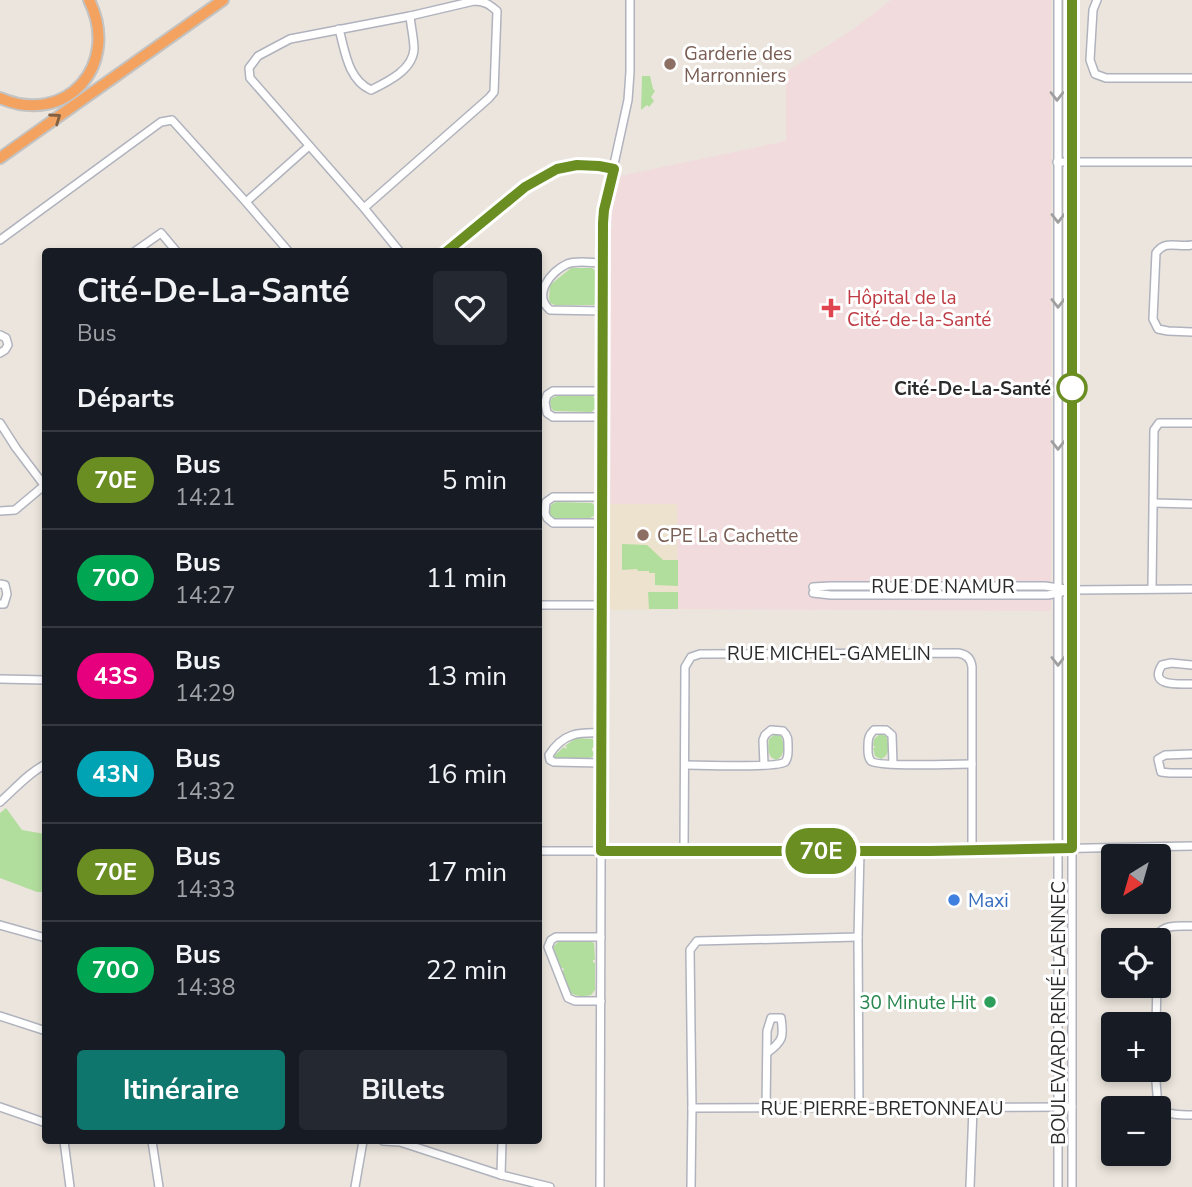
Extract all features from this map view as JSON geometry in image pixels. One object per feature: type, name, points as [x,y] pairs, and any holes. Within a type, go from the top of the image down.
[{"type":"highway","points":[[0,98],[21,105],[46,104],[61,99],[80,85],[94,65],[99,49],[99,25],[89,0]]},
{"type":"highway","points":[[0,158],[223,0]]},
{"type":"street","points":[[600,1187],[603,215],[630,87],[630,0]]},
{"type":"street","name":"BOULEVARD RENÉ-LAENNEC","points":[[1058,0],[1058,1187]]},
{"type":"street","name":"BOULEVARD RENÉ-LAENNEC","points":[[1072,0],[1073,1187]]},
{"type":"street","points":[[1097,0],[1093,10],[1090,60],[1095,74],[1106,78],[1192,78]]},
{"type":"street","points":[[364,208],[494,92],[496,11],[490,5],[483,1],[474,1],[290,38],[258,56],[249,68],[250,78],[397,248]]},
{"type":"street","points":[[340,29],[349,68],[361,86],[371,90],[393,78],[408,64],[414,52],[410,16]]},
{"type":"street","points":[[0,240],[161,122],[172,120],[286,248]]},
{"type":"street","points":[[246,202],[309,146]]},
{"type":"street","points":[[1058,162],[1192,162]]},
{"type":"street","points":[[451,248],[525,187],[557,169],[577,165],[614,169]]},
{"type":"street","points":[[139,248],[160,233],[173,248]]},
{"type":"street","points":[[1192,245],[1169,244],[1156,253],[1153,319],[1158,328],[1192,332]]},
{"type":"street","points":[[603,263],[567,264],[546,282],[543,290],[544,303],[550,310],[603,311]]},
{"type":"street","points":[[0,335],[6,338],[8,345],[0,353]]},
{"type":"street","points":[[603,391],[553,391],[545,400],[546,411],[553,417],[603,417]]},
{"type":"street","points":[[0,423],[42,480]]},
{"type":"street","points":[[1152,589],[1154,430],[1159,423],[1192,423]]},
{"type":"street","points":[[0,511],[15,510],[42,487]]},
{"type":"street","points":[[602,497],[553,497],[546,502],[545,509],[547,518],[553,523],[602,523]]},
{"type":"street","points":[[1154,503],[1192,504]]},
{"type":"street","points":[[0,584],[5,585],[7,594],[4,604],[0,604]]},
{"type":"street","name":"RUE DE NAMUR","points":[[813,590],[830,586],[1048,586],[1058,590],[1192,589]]},
{"type":"street","points":[[542,606],[603,605]]},
{"type":"street","name":"RUE MICHEL-GAMELIN","points":[[684,852],[685,667],[693,656],[700,654],[963,653],[972,664],[972,850]]},
{"type":"street","points":[[1192,665],[1171,663],[1162,665],[1159,670],[1159,678],[1171,685],[1192,684]]},
{"type":"street","points":[[0,679],[42,680]]},
{"type":"street","points":[[685,765],[764,765],[781,764],[787,760],[788,740],[783,731],[771,730],[765,735],[764,765]]},
{"type":"street","points":[[893,764],[892,735],[886,730],[874,730],[869,737],[869,757],[876,764],[893,764],[972,764]]},
{"type":"street","points":[[602,733],[572,734],[549,755],[554,762],[602,762]]},
{"type":"street","points":[[1192,754],[1166,755],[1158,759],[1161,772],[1192,773]]},
{"type":"street","points":[[0,802],[21,785],[32,771],[42,766]]},
{"type":"street","points":[[542,851],[860,851],[1192,846]]},
{"type":"street","points":[[859,1108],[860,851]]},
{"type":"street","points":[[0,925],[42,937]]},
{"type":"street","points":[[1165,928],[1192,926]]},
{"type":"street","points":[[601,937],[556,937],[548,947],[568,998],[573,1001],[601,1001]]},
{"type":"street","points":[[691,1187],[690,950],[697,941],[858,937]]},
{"type":"street","points":[[0,1016],[42,1030]]},
{"type":"street","points":[[766,1109],[768,1053]]},
{"type":"street","points":[[1156,1082],[1158,1107],[1161,1111],[1192,1115]]},
{"type":"street","name":"RUE PIERRE-BRETONNEAU","points":[[692,1108],[1072,1107]]},
{"type":"street","points":[[0,1108],[42,1122]]},
{"type":"street","points":[[970,1187],[973,1108]]},
{"type":"street","points":[[64,1144],[69,1187]]},
{"type":"street","points":[[152,1144],[159,1187]]},
{"type":"street","points":[[355,1187],[362,1144]]},
{"type":"street","points":[[406,1144],[501,1175],[550,1187]]},
{"type":"street","points":[[501,1175],[502,1144]]},
{"type":"shaded area","name":"Hôpital de la Cité-de-la-Santé","points":[[891,0],[1051,0],[1051,611],[678,609],[677,504],[609,504],[610,228],[613,224],[610,223],[620,176],[786,141],[786,72],[852,30]]},
{"type":"shaded area","name":"CPE La Cachette","points":[[609,504],[677,504],[678,609],[609,610]]},
{"type":"green space","points":[[642,76],[650,76],[655,91],[651,97],[654,101],[641,110]]},
{"type":"green space","points":[[571,268],[592,268],[596,271],[597,300],[594,305],[550,303],[550,285]]},
{"type":"green space","points":[[557,396],[593,396],[596,408],[591,412],[554,411],[550,401]]},
{"type":"green space","points":[[556,502],[592,503],[596,507],[595,515],[590,518],[554,518],[550,515],[550,507]]},
{"type":"green space","points":[[622,544],[647,545],[663,560],[678,560],[678,586],[655,585],[655,573],[649,571],[622,570]]},
{"type":"green space","points":[[648,592],[678,592],[678,609],[649,609]]},
{"type":"green space","points":[[775,734],[781,736],[784,746],[783,753],[776,760],[771,757],[768,749],[769,739]]},
{"type":"green space","points":[[880,734],[886,736],[889,746],[888,753],[881,759],[875,756],[873,748],[876,747],[873,746],[874,739]]},
{"type":"green space","points":[[576,738],[593,739],[596,747],[592,748],[594,756],[555,758],[554,756],[564,747],[566,749],[565,746]]},
{"type":"green space","points":[[6,808],[22,830],[42,833],[42,892],[0,878],[0,813]]},
{"type":"green space","points":[[558,942],[594,943],[595,990],[590,995],[574,995],[569,989],[553,947]]},
{"type":"bus line","name":"70E","points":[[451,248],[525,187],[557,169],[577,165],[614,169],[603,223],[601,851],[1072,848],[1072,0]]},
{"type":"place","name":"Garderie des Marronniers","points":[[670,64]]},
{"type":"place","name":"Hôpital de la Cité-de-la-Santé","points":[[831,308]]},
{"type":"place","name":"Cité-De-La-Santé","points":[[1072,388]]},
{"type":"place","name":"CPE La Cachette","points":[[643,535]]},
{"type":"place","name":"Maxi","points":[[954,900]]},
{"type":"place","name":"30 Minute Hit","points":[[990,1002]]}]
